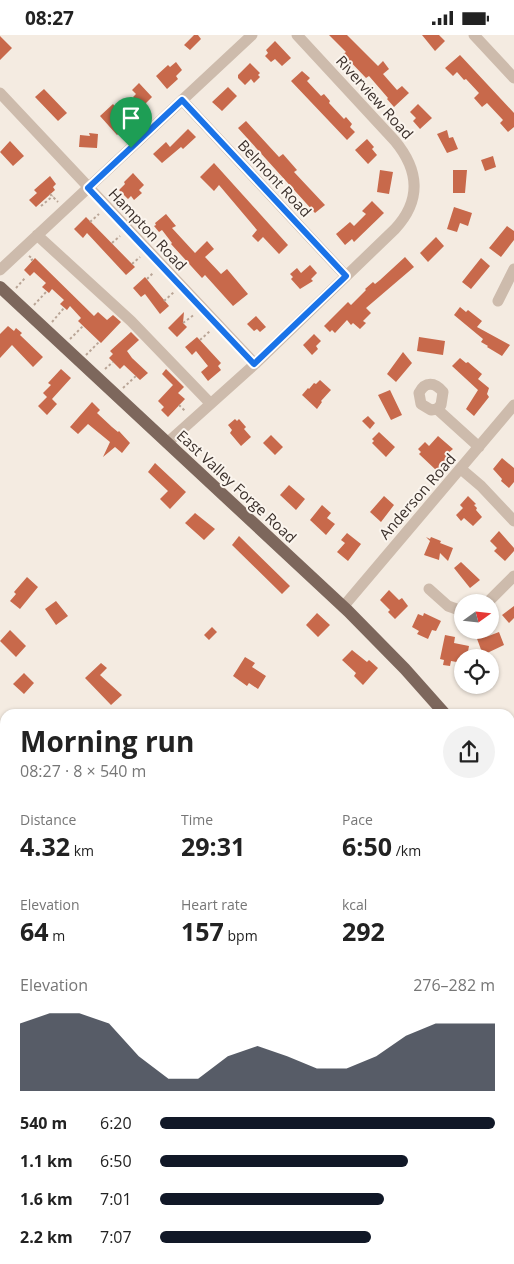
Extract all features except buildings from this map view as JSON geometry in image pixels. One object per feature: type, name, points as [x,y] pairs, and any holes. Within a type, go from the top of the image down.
[{"type":"main road","name":"East Valley Forge Road","points":[[4,291],[343,607],[387,650],[441,709]]},
{"type":"street","points":[[0,270],[252,35]]},
{"type":"street","name":"Riverview Road","points":[[166,443],[254,364],[396,229],[405,217],[413,196],[414,175],[406,154],[297,35]]},
{"type":"street","points":[[474,35],[514,78]]},
{"type":"street","name":"Hampton Road","points":[[0,93],[254,364]]},
{"type":"street","name":"Belmont Road","points":[[182,100],[346,276]]},
{"type":"street","points":[[37,235],[131,321],[210,403]]},
{"type":"street","points":[[498,301],[514,269]]},
{"type":"street","name":"Anderson Road","points":[[343,607],[514,405]]},
{"type":"street","points":[[437,409],[478,447]]},
{"type":"street","points":[[461,469],[481,485],[514,521]]},
{"type":"street","points":[[496,594],[514,576]]},
{"type":"street","points":[[429,589],[448,606],[454,608]]},
{"type":"path","points":[[41,206],[53,196]]},
{"type":"path","points":[[90,222],[106,207]]},
{"type":"path","points":[[4,291],[25,278]]},
{"type":"path","points":[[164,301],[181,286]]},
{"type":"path","points":[[27,312],[46,291]]},
{"type":"path","points":[[45,329],[64,308]]},
{"type":"path","points":[[183,323],[189,317],[205,311]]},
{"type":"path","points":[[200,340],[218,325]]},
{"type":"path","points":[[63,346],[83,326]]},
{"type":"path","points":[[79,362],[99,341]]},
{"type":"path","points":[[116,396],[136,376]]},
{"type":"route","points":[[182,100],[346,276],[254,364],[88,188],[131,148],[182,100]]}]
